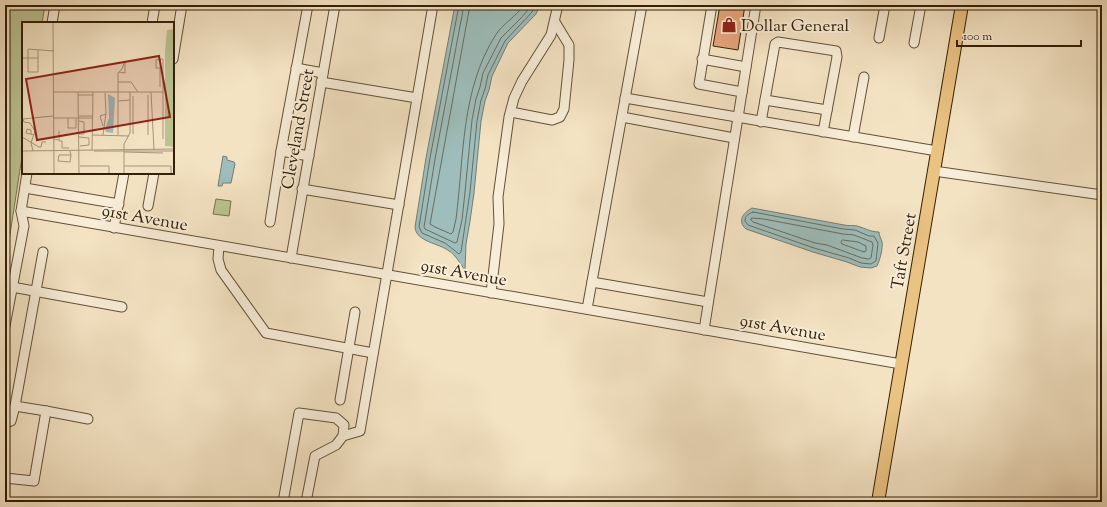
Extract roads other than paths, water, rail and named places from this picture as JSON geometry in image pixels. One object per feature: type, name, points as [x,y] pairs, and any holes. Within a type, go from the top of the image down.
[{"type":"main road","name":"Taft Street","points":[[878,502],[962,5]]},
{"type":"street","points":[[52,22],[56,5]]},
{"type":"street","points":[[152,22],[155,5]]},
{"type":"street","points":[[174,44],[182,5]]},
{"type":"street","points":[[270,222],[281,151],[308,5]]},
{"type":"street","name":"Cleveland Street","points":[[291,258],[335,5]]},
{"type":"street","points":[[306,502],[315,456],[336,444],[343,436],[360,431],[433,5]]},
{"type":"street","points":[[490,292],[499,224],[498,197],[510,112],[514,98],[522,81],[551,35],[558,5]]},
{"type":"street","points":[[587,309],[642,5]]},
{"type":"street","points":[[712,5],[702,58],[699,84],[742,92]]},
{"type":"street","points":[[704,330],[756,5]]},
{"type":"street","points":[[879,38],[885,5]]},
{"type":"street","points":[[914,43],[921,5]]},
{"type":"street","points":[[510,112],[552,120],[560,117],[564,109],[570,60],[569,45],[555,22]]},
{"type":"street","points":[[761,122],[775,44],[778,42],[836,51],[837,57],[823,132]]},
{"type":"street","points":[[702,58],[746,67]]},
{"type":"street","points":[[296,68],[322,78],[417,98]]},
{"type":"street","points":[[853,137],[864,77]]},
{"type":"street","points":[[625,98],[937,151]]},
{"type":"street","points":[[765,100],[827,110]]},
{"type":"street","points":[[622,117],[734,138]]},
{"type":"street","points":[[281,151],[309,156]]},
{"type":"street","points":[[934,171],[1102,196]]},
{"type":"street","points":[[5,326],[24,226],[21,211],[27,174]]},
{"type":"street","points":[[114,228],[124,174]]},
{"type":"street","points":[[148,206],[154,174]]},
{"type":"street","points":[[25,188],[119,204]]},
{"type":"street","points":[[302,189],[399,205]]},
{"type":"street","name":"91st Avenue","points":[[21,211],[901,364]]},
{"type":"street","points":[[219,246],[218,259],[221,270],[266,333],[373,353]]},
{"type":"street","points":[[5,423],[11,421],[15,406],[43,252]]},
{"type":"street","points":[[592,282],[708,302]]},
{"type":"street","points":[[12,287],[122,307]]},
{"type":"street","points":[[340,400],[355,312]]},
{"type":"street","points":[[15,406],[88,419]]},
{"type":"street","points":[[5,478],[34,481],[46,411]]},
{"type":"street","points":[[283,502],[299,412],[336,418],[344,425],[343,436]]},
{"type":"water","points":[[455,5],[540,5],[536,14],[508,43],[492,76],[481,121],[474,193],[466,244],[465,270],[456,257],[445,248],[429,242],[419,236],[415,227],[426,158]]},
{"type":"water","points":[[223,156],[227,157],[227,160],[234,162],[235,164],[231,183],[223,183],[222,186],[218,186]]},
{"type":"water","points":[[752,208],[857,226],[870,231],[879,232],[882,247],[877,266],[871,268],[860,267],[746,229],[742,223],[742,217]]},
{"type":"place","name":"Dollar General","points":[[729,25]]}]
